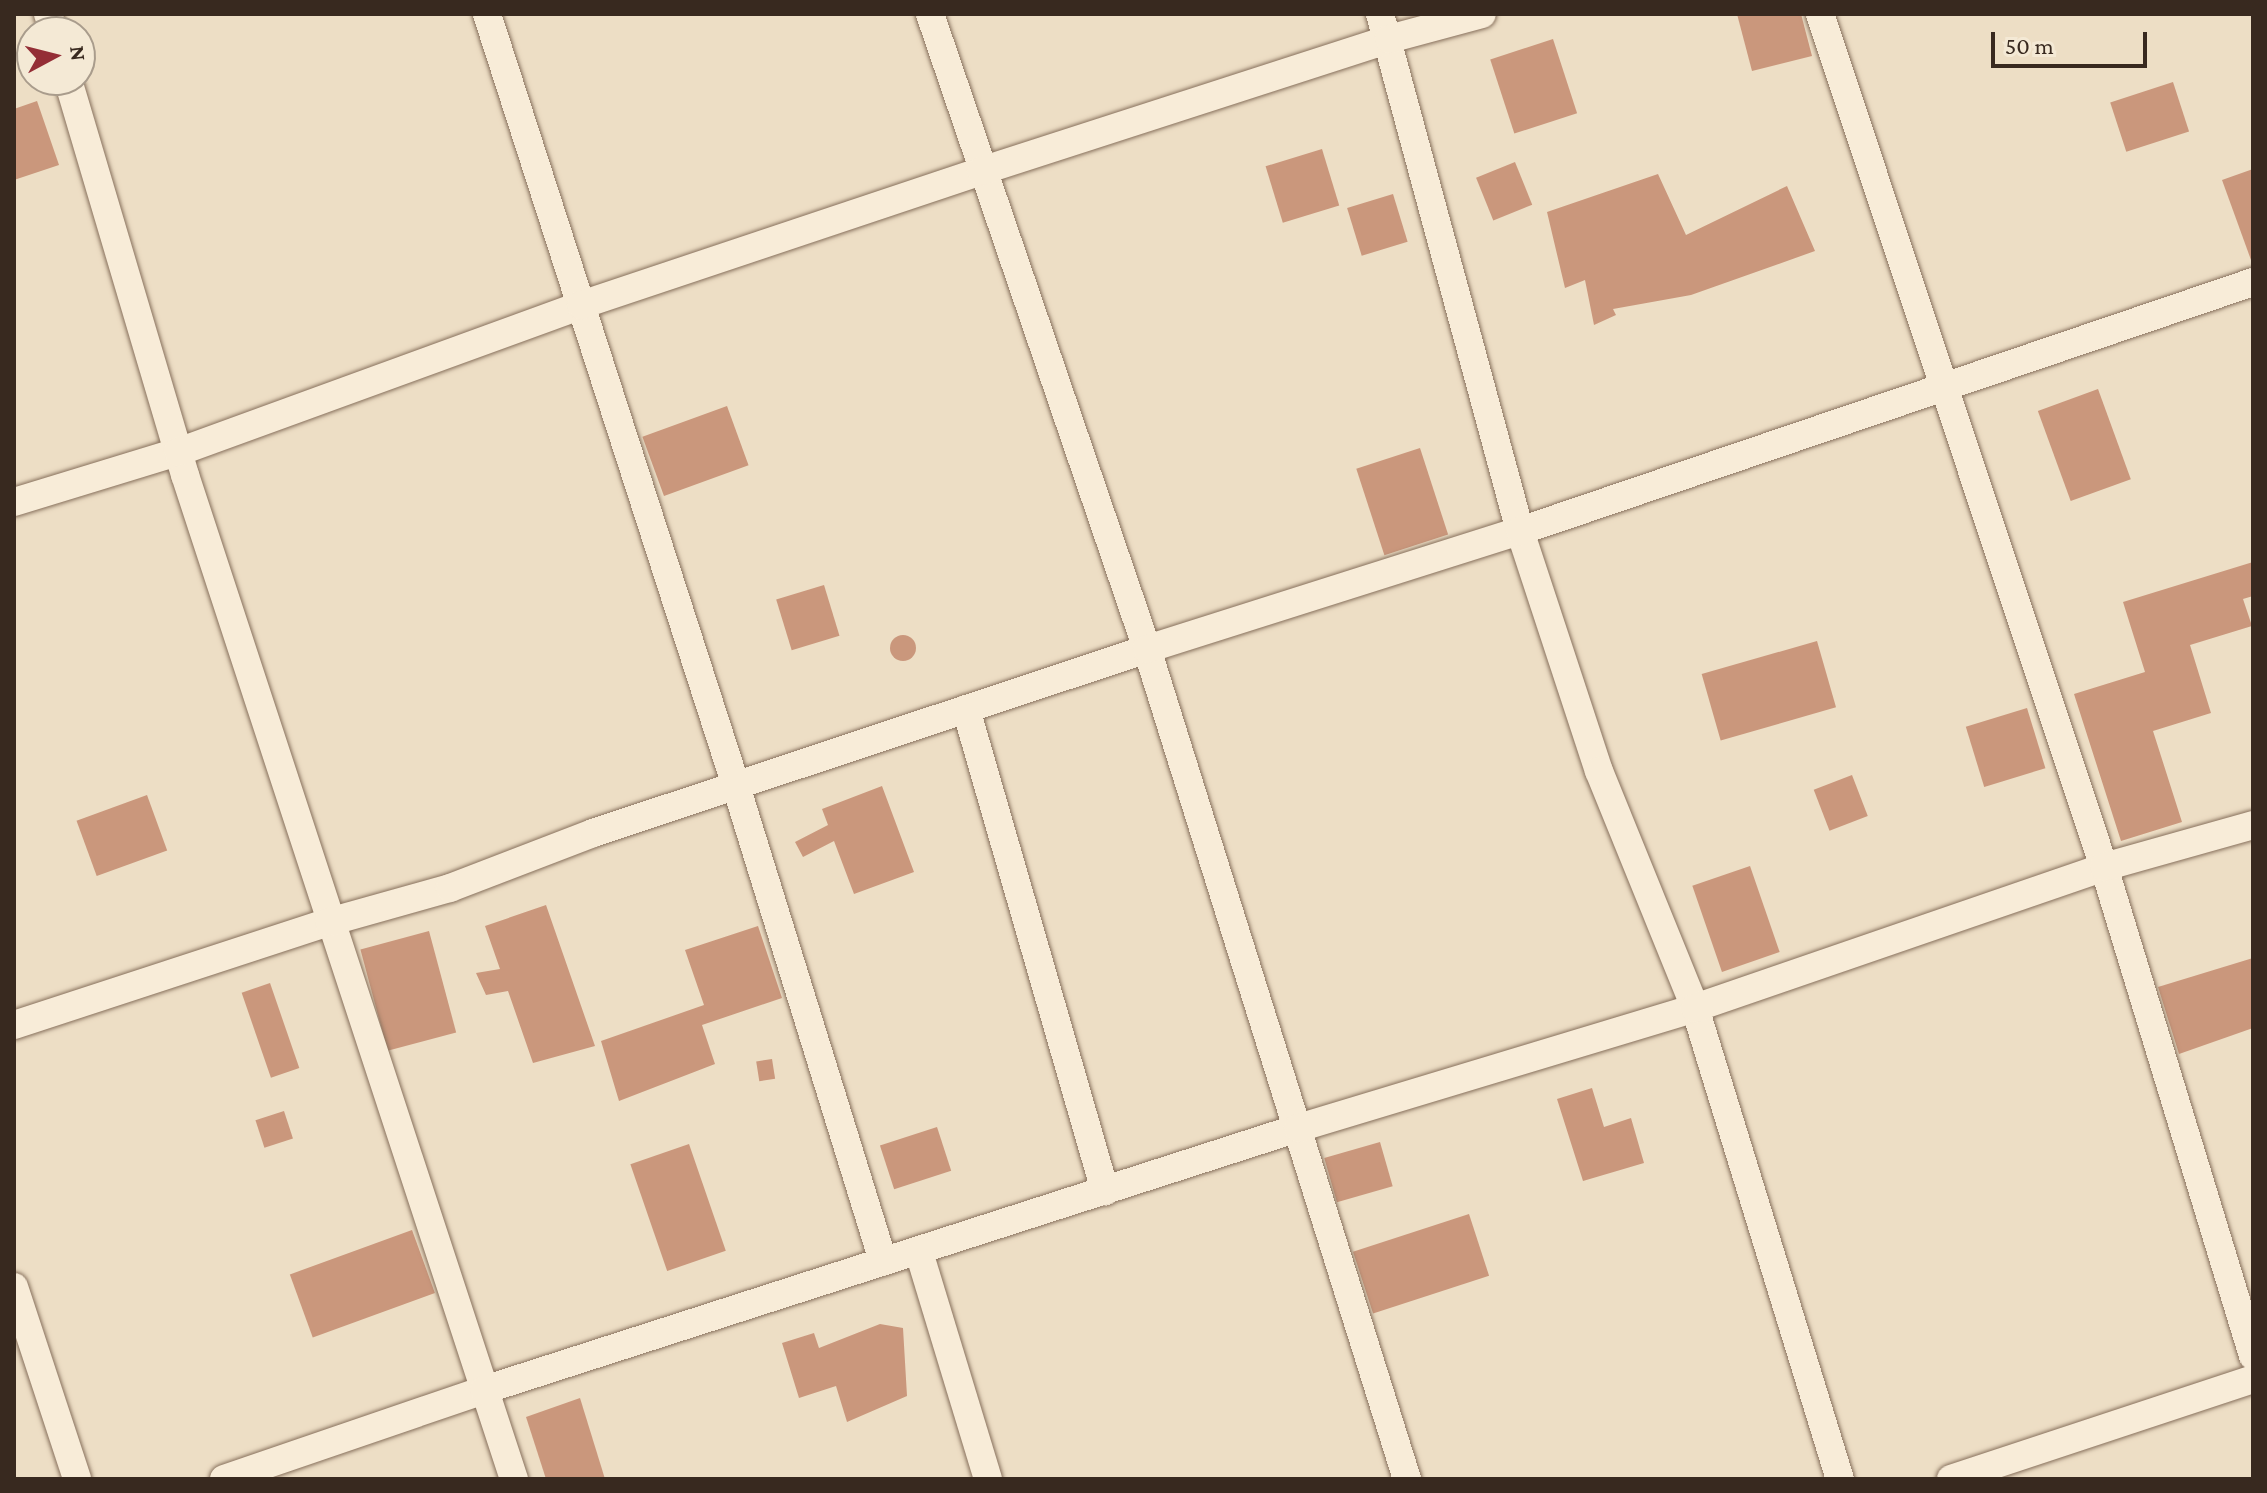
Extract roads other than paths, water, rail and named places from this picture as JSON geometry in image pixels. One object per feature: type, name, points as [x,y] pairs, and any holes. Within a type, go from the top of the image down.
[{"type":"street","points":[[487,14],[736,786],[883,1262]]},
{"type":"street","points":[[930,14],[981,171],[1147,649],[1407,1479]]},
{"type":"street","points":[[14,502],[178,452],[581,305],[981,171],[1384,27],[1482,14]]},
{"type":"street","points":[[1820,14],[2104,867],[2253,1356]]},
{"type":"street","points":[[1384,27],[1520,531],[1599,771],[1695,1008],[1840,1479]]},
{"type":"street","points":[[73,96],[178,452],[295,801],[329,922],[514,1479]]},
{"type":"street","points":[[14,1025],[329,922],[450,888],[593,833],[1147,649],[1520,531],[1945,384],[2253,282]]},
{"type":"street","points":[[966,709],[1105,1191]]},
{"type":"street","points":[[224,1479],[484,1390],[1298,1128],[1695,1008],[2104,867],[2253,825]]},
{"type":"street","points":[[919,1252],[988,1479]]},
{"type":"street","points":[[14,1287],[77,1479]]},
{"type":"street","points":[[1951,1479],[2253,1379]]}]
